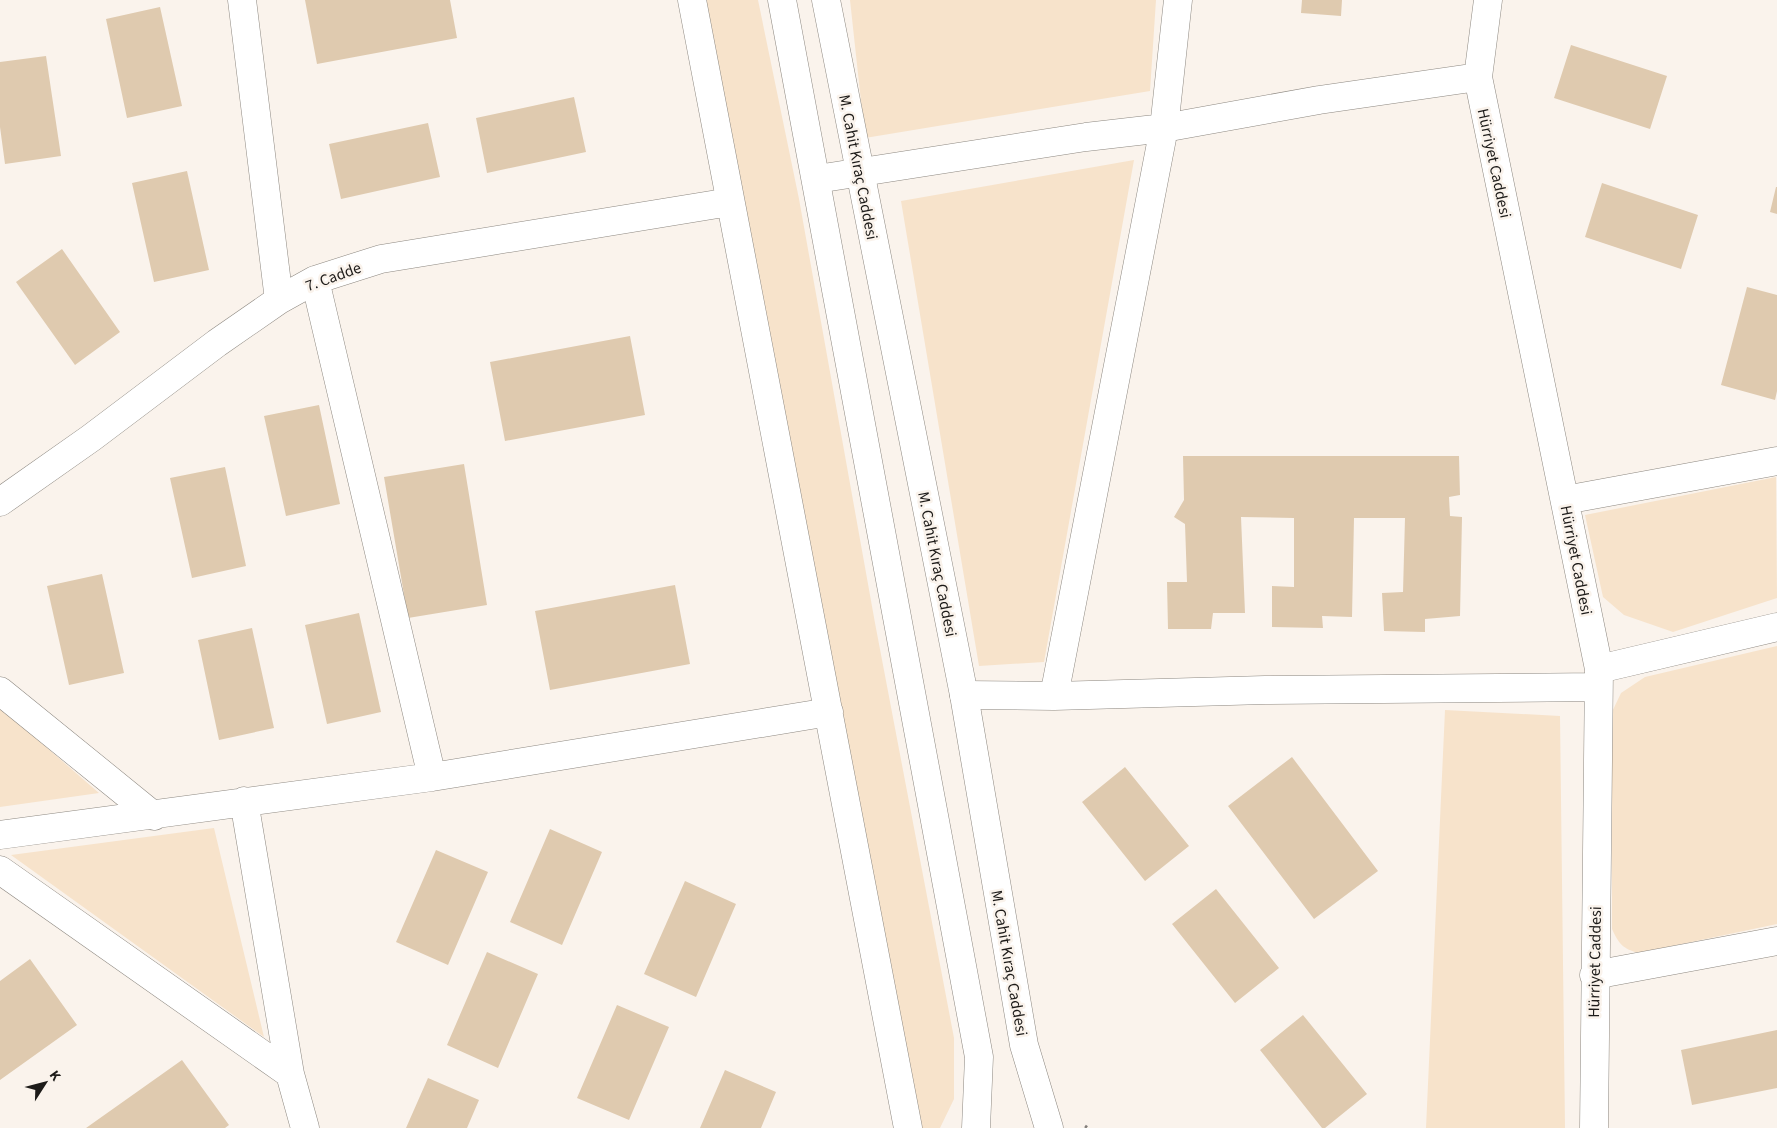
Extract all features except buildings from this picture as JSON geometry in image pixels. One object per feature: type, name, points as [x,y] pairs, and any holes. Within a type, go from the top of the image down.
[{"type":"street","points":[[242,0],[279,300]]},
{"type":"street","points":[[692,0],[908,1128]]},
{"type":"street","points":[[782,0],[817,179],[979,1057],[976,1128]]},
{"type":"street","name":"M. Cahit Kıraç Caddesi","points":[[826,0],[964,695],[1024,1044],[1049,1128]]},
{"type":"street","points":[[1054,696],[1164,128],[1178,0]]},
{"type":"street","name":"Hürriyet Caddesi","points":[[1488,0],[1478,77],[1565,500],[1598,678],[1594,1128]]},
{"type":"street","points":[[817,179],[1086,137],[1164,128],[1320,100],[1478,77]]},
{"type":"street","name":"7. Cadde","points":[[0,502],[279,300],[315,280],[381,259],[730,202]]},
{"type":"street","points":[[315,280],[432,777]]},
{"type":"street","points":[[1565,500],[1777,461]]},
{"type":"street","points":[[964,695],[1054,696],[1598,678],[1777,627]]},
{"type":"street","points":[[0,691],[154,816]]},
{"type":"street","points":[[0,835],[154,816],[244,801],[432,777],[829,712]]},
{"type":"street","points":[[244,801],[290,1074],[305,1128]]},
{"type":"street","points":[[0,870],[290,1074]]},
{"type":"street","points":[[1594,975],[1777,941]]},
{"type":"shaded area","points":[[705,0],[758,0],[799,199],[875,623],[954,1038],[954,1099],[940,1128],[917,1128]]},
{"type":"shaded area","points":[[850,0],[1156,0],[1150,91],[865,138]]},
{"type":"shaded area","points":[[1134,160],[1044,662],[979,666],[901,201]]},
{"type":"shaded area","points":[[1776,477],[1777,598],[1673,632],[1624,615],[1603,597],[1585,515]]},
{"type":"shaded area","points":[[1777,646],[1777,924],[1639,953],[1629,950],[1619,942],[1612,929],[1612,712],[1621,693],[1645,677]]},
{"type":"shaded area","points":[[0,707],[99,793],[0,807]]},
{"type":"shaded area","points":[[1445,710],[1560,716],[1565,1128],[1426,1128]]},
{"type":"shaded area","points":[[214,828],[264,1037],[11,855]]}]
